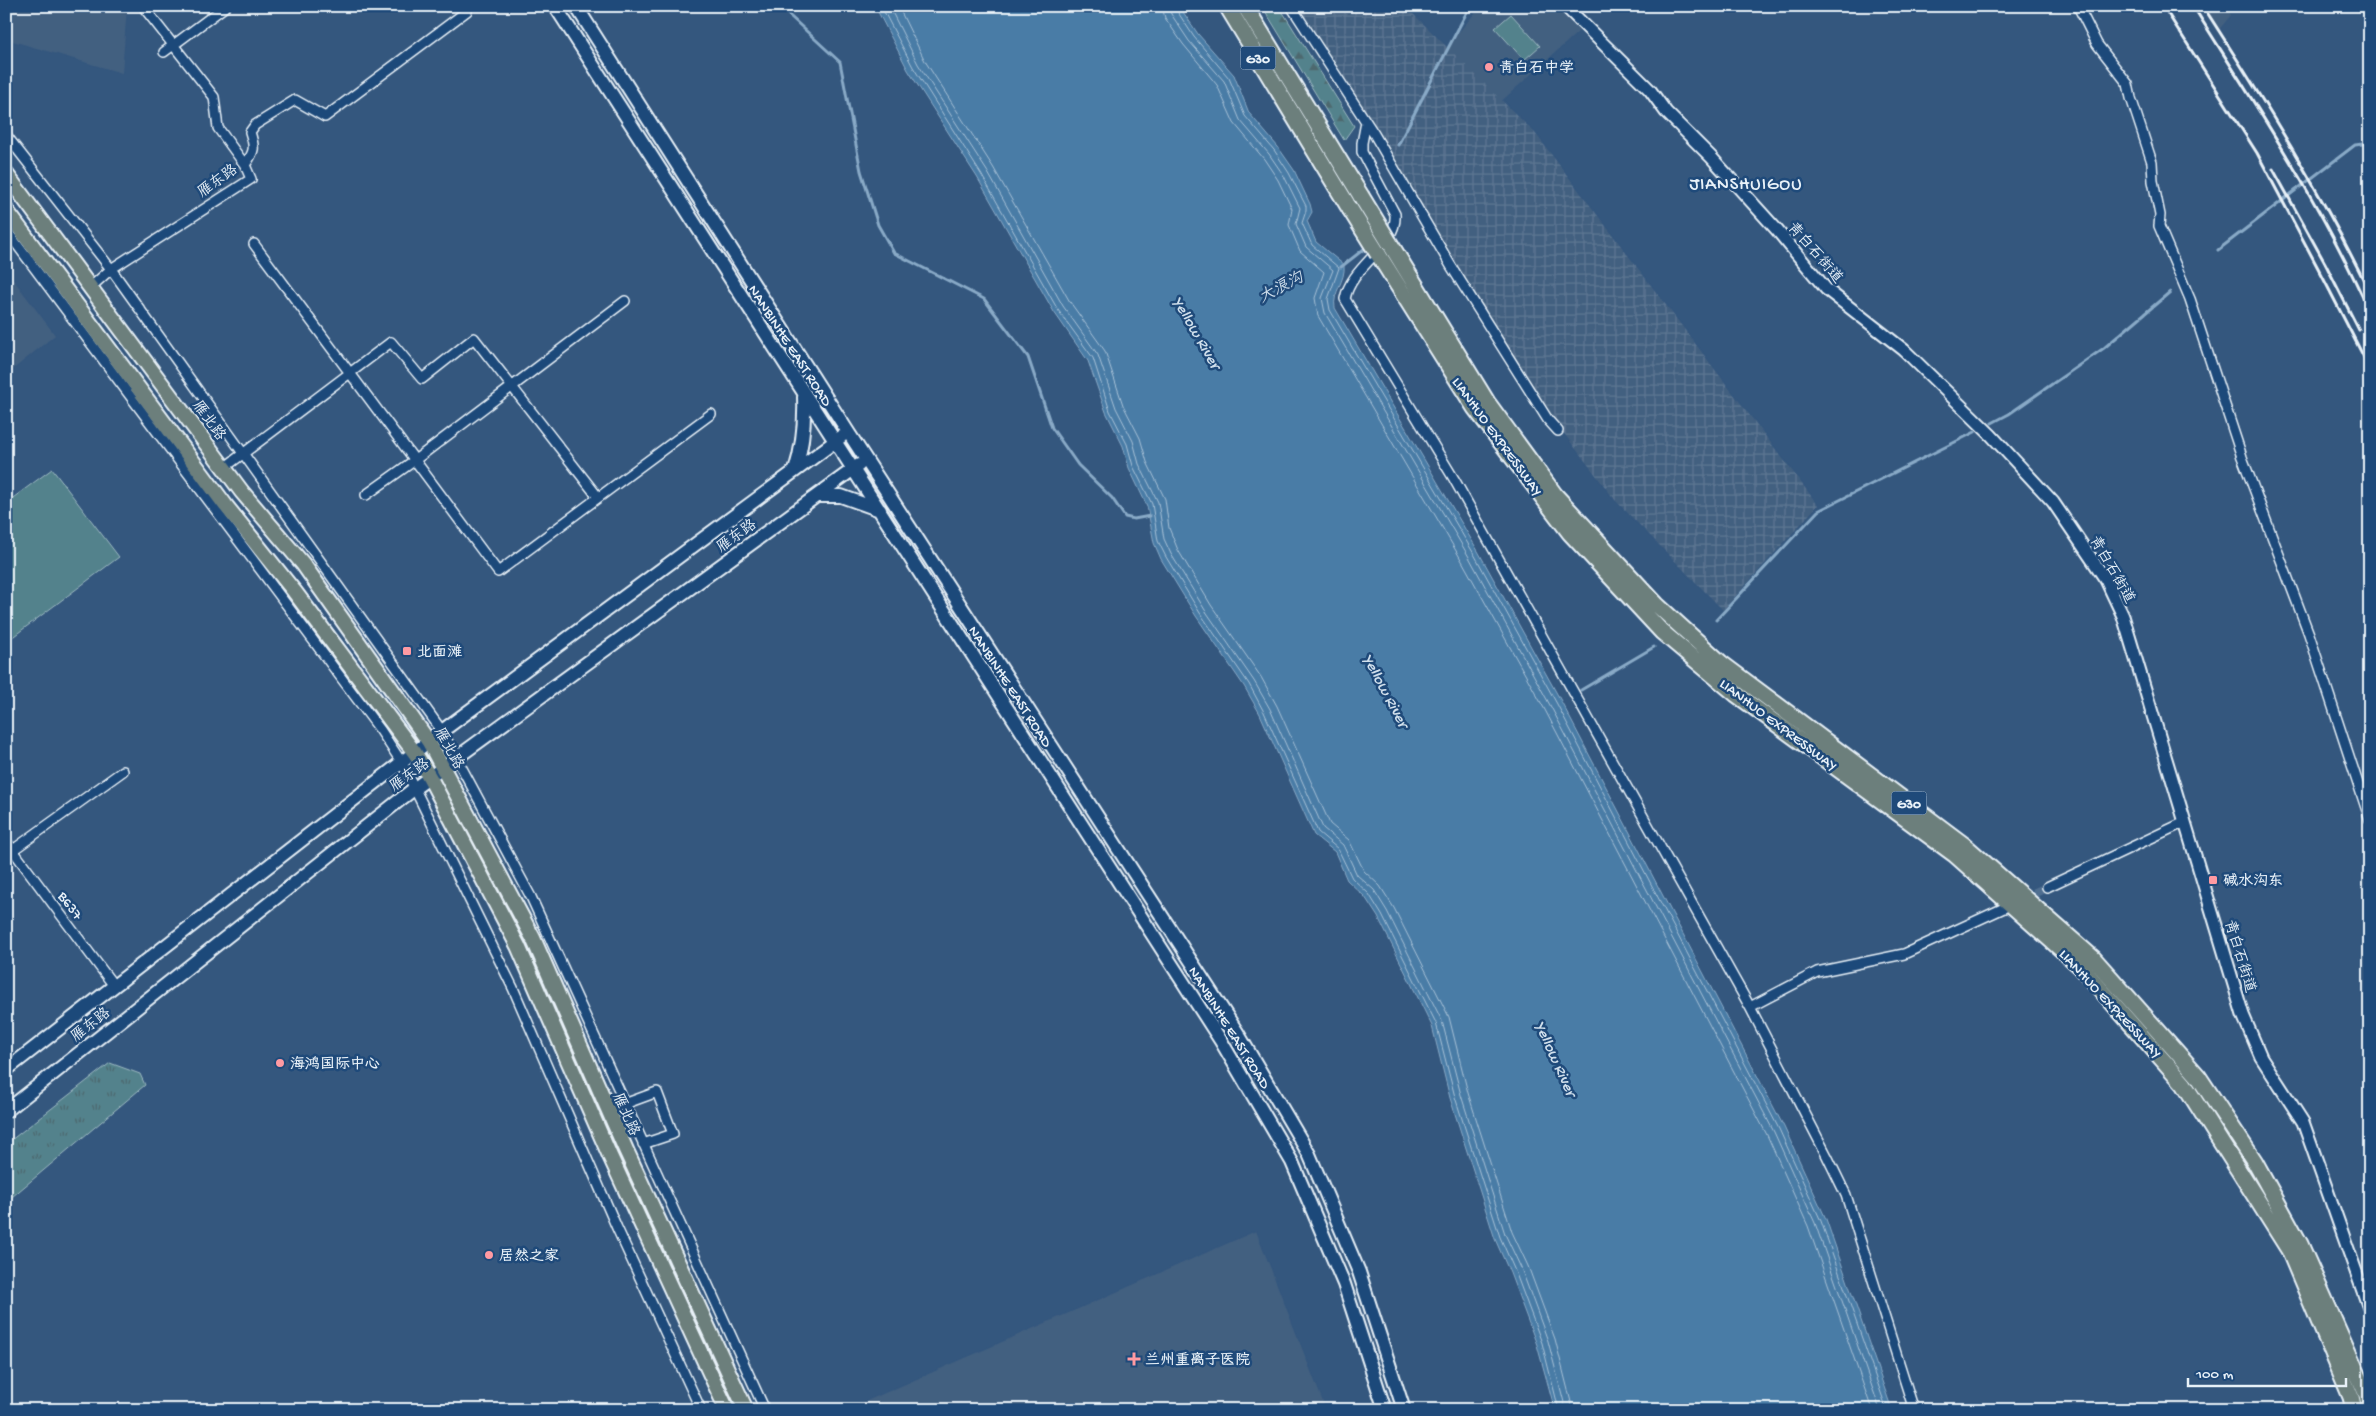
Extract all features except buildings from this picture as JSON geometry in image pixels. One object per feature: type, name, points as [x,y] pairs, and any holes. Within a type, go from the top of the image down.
[{"type":"highway","name":"LIANHUO EXPRESSWAY","points":[[1227,6],[1350,209],[1475,408],[1570,533],[1662,632],[1736,694],[1954,854],[2081,967],[2184,1084],[2289,1250],[2351,1397],[2354,1410]]},
{"type":"highway","name":"LIANHUO EXPRESSWAY","points":[[1245,6],[1488,402],[1555,495],[1658,605],[1721,663],[1964,845],[2094,959],[2198,1076],[2255,1162],[2300,1244],[2367,1395],[2370,1408]]},
{"type":"main road","name":"NANBINHE EAST ROAD","points":[[555,6],[1221,1041],[1292,1162],[1344,1284],[1385,1410]]},
{"type":"main road","name":"NANBINHE EAST ROAD","points":[[576,6],[1110,839],[1237,1032],[1309,1154],[1359,1272],[1404,1410]]},
{"type":"main road","name":"雁北路","points":[[6,174],[224,468],[302,564],[429,742],[533,938],[608,1110],[746,1410]]},
{"type":"main road","points":[[6,210],[226,506],[294,591],[415,753],[518,946],[610,1156],[727,1410]]},
{"type":"main road","points":[[795,471],[802,448],[805,422],[804,394]]},
{"type":"main road","name":"雁东路","points":[[6,1070],[442,731],[848,432]]},
{"type":"main road","name":"雁东路","points":[[6,1111],[415,788],[458,759],[866,460]]},
{"type":"main road","points":[[818,496],[841,496],[880,510]]},
{"type":"main road","points":[[1094,846],[1110,839]]},
{"type":"street","points":[[164,52],[226,6]]},
{"type":"street","points":[[1291,6],[1374,134],[1451,266],[1548,420],[1558,431]]},
{"type":"street","name":"青白石街道","points":[[1565,6],[1650,90],[1666,112],[1711,157],[1776,229],[1826,289],[1904,350],[1991,435],[2053,502],[2106,580],[2123,616],[2243,1016],[2261,1057],[2304,1122],[2370,1311]]},
{"type":"street","points":[[2078,6],[2097,44],[2128,84],[2130,98],[2152,162],[2153,181],[2160,215],[2159,226],[2190,299],[2242,457],[2309,634],[2370,820]]},
{"type":"street","name":"雁东路","points":[[91,287],[111,269],[251,179],[244,165],[253,154],[254,145],[250,132],[255,125],[295,100],[325,117],[465,8]]},
{"type":"street","points":[[145,9],[214,97],[218,128],[244,165]]},
{"type":"street","points":[[1366,122],[1362,152],[1395,214],[1396,223],[1394,232],[1362,267],[1347,288],[1345,299],[1454,479],[1750,1008],[1846,1195],[1914,1410]]},
{"type":"street","points":[[6,135],[111,269],[442,731],[532,897],[765,1410]]},
{"type":"street","points":[[6,230],[381,731],[402,763],[513,988],[618,1228],[701,1410]]},
{"type":"street","points":[[254,244],[498,572],[711,414]]},
{"type":"street","points":[[366,495],[625,301]]},
{"type":"street","points":[[224,468],[391,342],[422,379],[474,338],[598,498]]},
{"type":"street","points":[[13,850],[123,771]]},
{"type":"street","points":[[2047,887],[2185,822]]},
{"type":"street","name":"B637","points":[[6,841],[114,986]]},
{"type":"street","points":[[1750,1008],[1818,972],[1904,954],[2004,908]]},
{"type":"street","points":[[608,1110],[657,1092],[673,1134],[643,1144]]},
{"type":"shaded area","points":[[6,6],[127,6],[122,73],[6,39]]},
{"type":"shaded area","points":[[1289,6],[1405,6],[1535,133],[1818,505],[1723,610],[1615,500],[1511,364]]},
{"type":"shaded area","name":"青白石中学","points":[[1481,6],[1554,6],[1579,31],[1466,133],[1429,92],[1448,45]]},
{"type":"shaded area","points":[[2201,6],[2225,6],[2231,15],[2217,32]]},
{"type":"shaded area","points":[[6,270],[55,335],[6,375]]},
{"type":"shaded area","name":"兰州重离子医院","points":[[1256,1231],[1326,1410],[846,1410],[1078,1309]]},
{"type":"green space","points":[[1262,6],[1279,6],[1354,126],[1344,140]]},
{"type":"green space","points":[[1511,14],[1540,46],[1524,60],[1495,28]]},
{"type":"green space","points":[[52,469],[119,557],[6,642],[6,503]]},
{"type":"green space","points":[[110,1063],[140,1074],[145,1085],[6,1202],[6,1144]]},
{"type":"water","name":"Yellow River","points":[[875,6],[1179,6],[1198,34],[1234,75],[1249,113],[1278,147],[1294,170],[1310,204],[1312,212],[1307,221],[1316,242],[1344,265],[1343,276],[1335,297],[1335,308],[1478,551],[1561,701],[1784,1127],[1826,1219],[1892,1410],[1555,1410],[1537,1345],[1495,1239],[1450,1098],[1432,1026],[1378,917],[1365,897],[1347,880],[1335,852],[1314,835],[1260,714],[1244,686],[1196,616],[1161,559],[1154,543],[1147,506],[1129,468],[1123,446],[1106,412],[1088,361],[1054,312],[977,177],[908,70]]},
{"type":"waterway","points":[[779,6],[840,62],[861,171],[878,225],[894,253],[984,299],[1028,357],[1052,428],[1078,465],[1112,498],[1125,517],[1134,519],[1150,516]]},
{"type":"waterway","name":"大浪沟","points":[[1398,145],[1470,6]]},
{"type":"waterway","points":[[2218,250],[2355,145],[2370,143]]},
{"type":"waterway","name":"大浪沟","points":[[1341,267],[1364,249]]},
{"type":"waterway","points":[[1992,423],[2009,414],[2104,348],[2170,292]]},
{"type":"waterway","points":[[1716,620],[1818,511],[1975,432]]},
{"type":"waterway","points":[[1581,690],[1654,647]]},
{"type":"tunnel","points":[[2022,899],[2047,887]]},
{"type":"railway","points":[[2163,6],[2257,153],[2370,369]]},
{"type":"railway","points":[[2193,6],[2310,195],[2370,313]]},
{"type":"railway","points":[[2203,6],[2312,182],[2370,293]]},
{"type":"railway","points":[[2273,169],[2325,263],[2359,330]]},
{"type":"place","name":"青白石中学","points":[[1489,67]]},
{"type":"place","name":"北面滩","points":[[407,651]]},
{"type":"place","name":"碱水沟东","points":[[2213,880]]},
{"type":"place","name":"海鸿国际中心","points":[[280,1063]]},
{"type":"place","name":"居然之家","points":[[489,1255]]},
{"type":"place","name":"兰州重离子医院","points":[[1134,1359]]},
{"type":"district","name":"JIANSHUIGOU","points":[[1746,183]]}]
